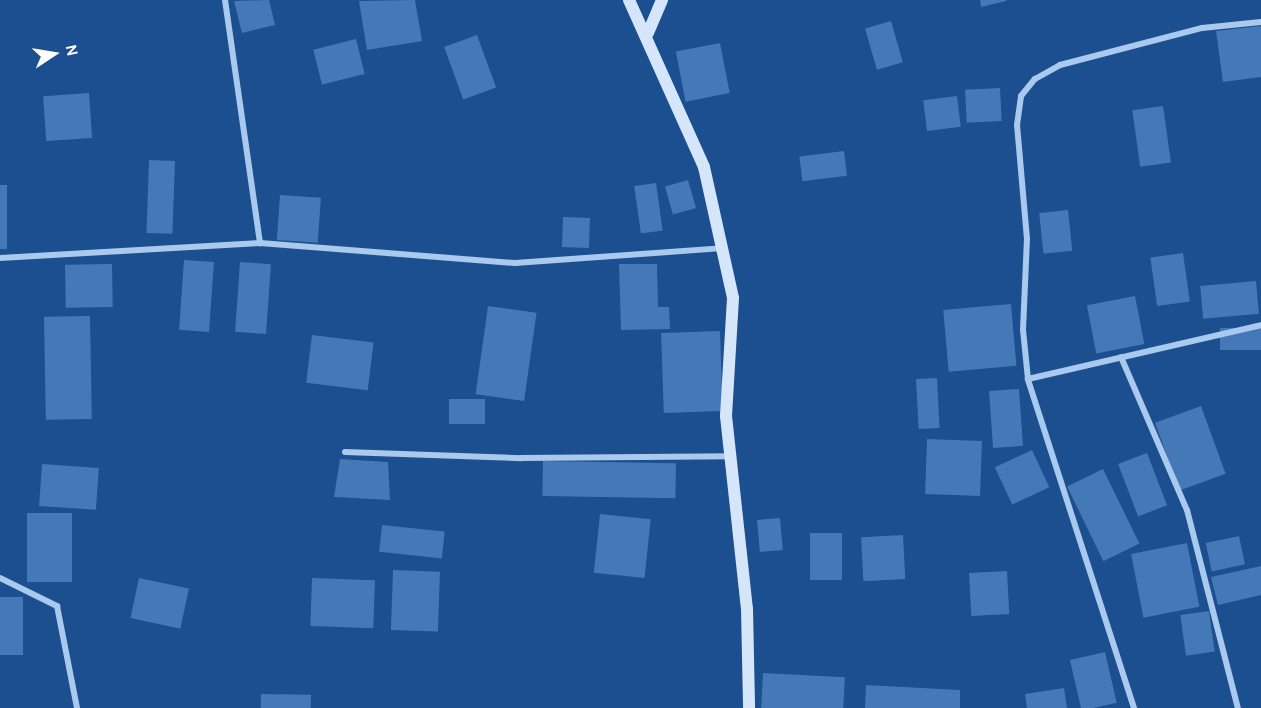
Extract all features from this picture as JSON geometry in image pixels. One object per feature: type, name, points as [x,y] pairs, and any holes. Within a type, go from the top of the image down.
[{"type":"street","points":[[225,0],[260,243]]},
{"type":"street","points":[[629,0],[648,33],[704,167],[733,298],[726,416],[747,609],[749,708]]},
{"type":"street","points":[[648,33],[663,0]]},
{"type":"street","points":[[1134,708],[1028,379],[1023,330],[1027,239],[1017,125],[1021,96],[1035,79],[1080,60],[1202,28],[1261,22]]},
{"type":"street","points":[[0,258],[260,243],[515,263],[722,248]]},
{"type":"street","points":[[1028,379],[1261,325]]},
{"type":"street","points":[[1121,357],[1187,510],[1238,708]]},
{"type":"street","points":[[345,452],[521,458],[731,456]]},
{"type":"street","points":[[0,578],[57,606],[77,708]]},
{"type":"building","points":[[269,0],[275,25],[242,33],[234,1]]},
{"type":"building","points":[[415,0],[422,41],[367,50],[359,1]]},
{"type":"building","points":[[980,0],[1006,0],[1006,1],[981,7]]},
{"type":"building","points":[[891,21],[903,62],[877,70],[865,28]]},
{"type":"building","points":[[1261,26],[1261,77],[1223,82],[1216,31]]},
{"type":"building","points":[[477,35],[496,88],[463,100],[444,47]]},
{"type":"building","points":[[356,39],[365,74],[322,85],[313,50]]},
{"type":"building","points":[[720,43],[730,93],[686,102],[676,52]]},
{"type":"building","points":[[1000,88],[1002,121],[967,123],[965,90]]},
{"type":"building","points":[[89,93],[92,138],[46,141],[43,96]]},
{"type":"building","points":[[957,96],[961,127],[927,131],[923,100]]},
{"type":"building","points":[[1163,106],[1171,162],[1140,167],[1132,110]]},
{"type":"building","points":[[844,151],[847,176],[802,181],[799,156]]},
{"type":"building","points":[[149,160],[175,161],[172,234],[146,233]]},
{"type":"building","points":[[688,180],[696,208],[673,214],[665,187]]},
{"type":"building","points":[[656,183],[663,231],[641,234],[634,186]]},
{"type":"building","points":[[0,185],[7,185],[7,249],[0,249]]},
{"type":"building","points":[[280,195],[321,198],[318,243],[277,240]]},
{"type":"building","points":[[1068,210],[1072,251],[1043,254],[1039,213]]},
{"type":"building","points":[[563,217],[590,218],[589,248],[562,247]]},
{"type":"building","points":[[1183,253],[1190,302],[1157,306],[1150,258]]},
{"type":"building","points":[[184,260],[214,262],[209,332],[179,330]]},
{"type":"building","points":[[240,262],[271,264],[266,334],[235,332]]},
{"type":"building","points":[[112,264],[113,307],[66,308],[65,265]]},
{"type":"building","points":[[619,264],[657,264],[658,307],[669,307],[670,329],[621,330]]},
{"type":"building","points":[[1256,281],[1259,314],[1203,319],[1200,286]]},
{"type":"building","points":[[1135,296],[1144,344],[1096,353],[1087,305]]},
{"type":"building","points":[[1011,304],[1016,366],[949,372],[943,310]]},
{"type":"building","points":[[488,306],[537,313],[524,401],[476,394]]},
{"type":"building","points":[[90,316],[92,419],[46,420],[44,317]]},
{"type":"building","points":[[1220,328],[1261,328],[1261,350],[1220,350]]},
{"type":"building","points":[[720,331],[723,411],[664,413],[661,333]]},
{"type":"building","points":[[312,335],[374,343],[368,390],[306,383]]},
{"type":"building","points":[[937,378],[940,428],[919,429],[916,379]]},
{"type":"building","points":[[1019,389],[1023,446],[993,448],[989,391]]},
{"type":"building","points":[[449,399],[485,399],[485,424],[449,424]]},
{"type":"building","points":[[1201,406],[1226,474],[1180,490],[1155,423]]},
{"type":"building","points":[[927,439],[982,441],[980,496],[925,494]]},
{"type":"building","points":[[1032,450],[1049,487],[1012,504],[995,467]]},
{"type":"building","points":[[1147,453],[1167,505],[1138,516],[1118,464]]},
{"type":"building","points":[[340,459],[388,462],[390,500],[334,497]]},
{"type":"building","points":[[543,461],[676,463],[675,498],[542,496]]},
{"type":"building","points":[[42,464],[99,468],[96,510],[39,506]]},
{"type":"building","points":[[1103,469],[1139,544],[1103,561],[1067,487]]},
{"type":"building","points":[[27,513],[72,513],[72,582],[27,582]]},
{"type":"building","points":[[600,514],[651,519],[645,578],[594,573]]},
{"type":"building","points":[[780,518],[783,550],[760,552],[757,520]]},
{"type":"building","points":[[382,525],[445,532],[442,558],[379,552]]},
{"type":"building","points":[[810,533],[842,533],[842,580],[810,580]]},
{"type":"building","points":[[903,535],[905,579],[863,581],[861,537]]},
{"type":"building","points":[[1239,536],[1245,564],[1212,571],[1206,543]]},
{"type":"building","points":[[1187,543],[1199,607],[1143,618],[1131,554]]},
{"type":"building","points":[[1261,566],[1261,595],[1218,605],[1211,577]]},
{"type":"building","points":[[393,570],[440,572],[438,632],[391,630]]},
{"type":"building","points":[[1007,571],[1009,614],[971,616],[969,573]]},
{"type":"building","points":[[139,578],[189,589],[180,629],[130,618]]},
{"type":"building","points":[[312,578],[375,580],[373,628],[310,626]]},
{"type":"building","points":[[0,597],[23,597],[23,655],[0,655]]},
{"type":"building","points":[[1209,611],[1215,652],[1186,656],[1180,615]]},
{"type":"building","points":[[1105,652],[1117,703],[1094,708],[1081,708],[1070,660]]},
{"type":"building","points":[[763,673],[845,677],[843,708],[761,708]]},
{"type":"building","points":[[866,685],[960,690],[960,708],[865,708]]},
{"type":"building","points":[[1064,688],[1067,708],[1027,708],[1025,694]]},
{"type":"building","points":[[261,694],[311,695],[311,708],[261,708]]}]
